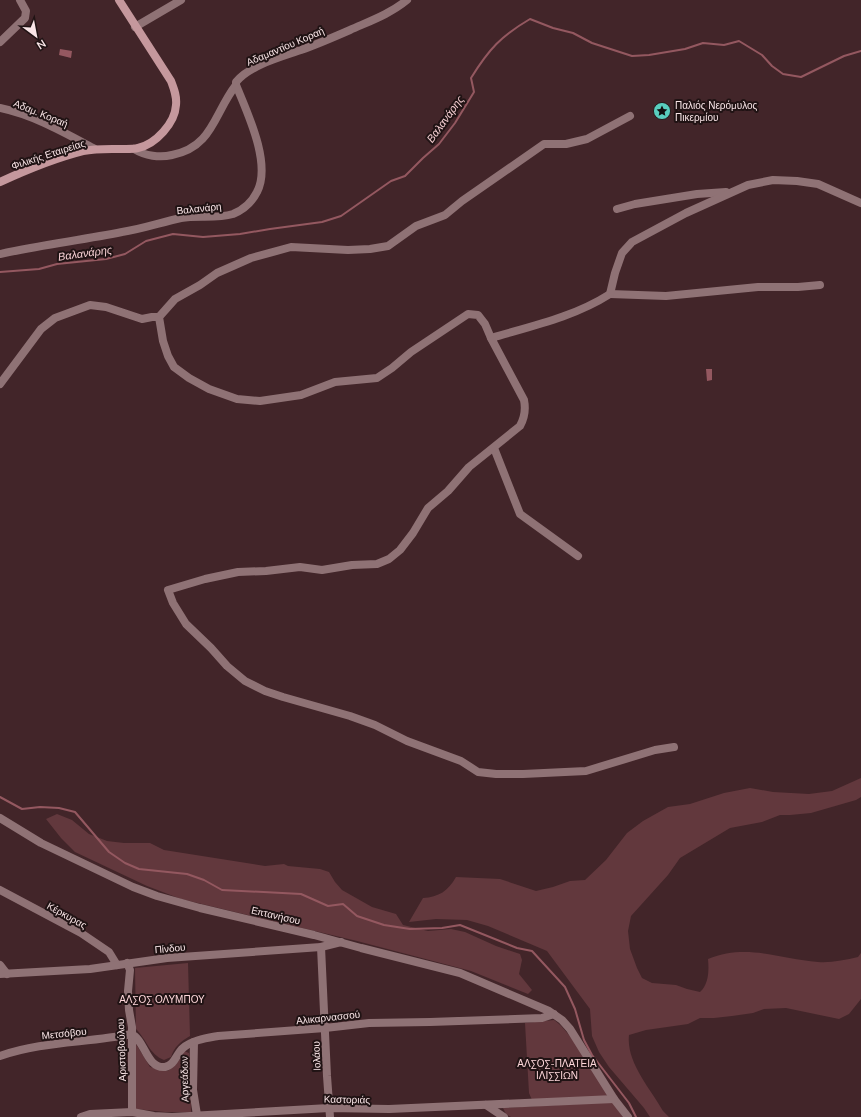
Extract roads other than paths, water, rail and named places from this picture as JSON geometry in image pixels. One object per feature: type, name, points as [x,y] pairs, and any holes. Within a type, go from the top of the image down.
[{"type":"main road","name":"Φιλικής Εταιρείας","points":[[0,182],[63,157],[95,149],[134,149],[149,143],[162,132],[170,122],[174,115],[176,104],[171,81],[119,0]]},
{"type":"street","points":[[0,42],[25,18],[26,11],[20,0]]},
{"type":"street","points":[[135,27],[181,0]]},
{"type":"street","name":"Αδαμαντίου Κοραή","points":[[134,149],[140,153],[164,157],[180,154],[192,148],[201,142],[210,130],[227,96],[241,76],[260,65],[307,48],[378,18],[394,10],[407,0]]},
{"type":"street","name":"Βαλανάρη","points":[[0,254],[122,232],[185,217],[225,215],[241,209],[251,201],[258,191],[261,166],[259,146],[236,85]]},
{"type":"street","name":"Αδαμ. Κοραή","points":[[0,108],[32,118],[95,149]]},
{"type":"street","points":[[159,317],[176,299],[217,273],[251,258],[291,247],[348,250],[388,246],[416,226],[445,215],[462,201],[544,144],[566,144],[586,139],[630,116]]},
{"type":"street","points":[[610,294],[622,253],[632,242],[686,213],[748,185],[773,180],[818,184],[861,203]]},
{"type":"street","points":[[617,209],[635,204],[697,194],[731,192]]},
{"type":"street","points":[[491,338],[578,312],[610,294],[666,296],[758,287],[798,287],[820,285]]},
{"type":"street","points":[[0,384],[41,329],[55,318],[90,305],[106,307],[142,319],[152,316],[159,317]]},
{"type":"street","points":[[159,317],[163,341],[168,356],[174,367],[189,378],[209,389],[237,399],[260,401],[301,395],[335,382],[377,378],[392,368],[416,348],[468,314],[478,314],[524,400],[526,411],[520,426],[469,467],[448,491],[428,508],[405,544],[389,559],[378,564],[352,565],[322,570],[300,567],[266,571],[238,572],[205,579],[168,590],[172,604],[186,624],[227,666],[245,681],[265,691],[350,716],[375,725],[407,741],[461,761],[478,772],[523,774],[586,771],[655,750],[674,747]]},
{"type":"street","points":[[494,448],[520,514],[578,556]]},
{"type":"street","name":"Επτανήσου","points":[[0,818],[41,843],[134,887],[157,896],[460,973],[493,986],[554,1014],[570,1029],[614,1099],[628,1117]]},
{"type":"street","name":"Κέρκυρας","points":[[0,890],[81,933],[109,952],[117,965]]},
{"type":"street","name":"Πίνδου","points":[[4,974],[90,969],[167,958],[321,947],[341,942]]},
{"type":"street","name":"Ιολάου","points":[[321,947],[330,1117]]},
{"type":"street","name":"Αριστοβούλου","points":[[127,963],[130,970],[128,991],[132,1027],[132,1112]]},
{"type":"street","points":[[0,965],[4,974]]},
{"type":"street","name":"Αλικαρνασσού","points":[[131,1034],[137,1038],[156,1065],[166,1067],[172,1064],[182,1049],[194,1042],[218,1036],[325,1028],[368,1023],[542,1018],[554,1014]]},
{"type":"street","name":"Μετσόβου","points":[[0,1056],[28,1048],[98,1040],[131,1034]]},
{"type":"street","name":"Αργεάδων","points":[[194,1042],[193,1090],[197,1115]]},
{"type":"street","name":"Καστοριάς","points":[[81,1117],[90,1114],[132,1112],[162,1117],[329,1108],[390,1110],[420,1113],[486,1105],[614,1099]]},
{"type":"street","points":[[486,1105],[504,1117]]},
{"type":"street","points":[[251,1117],[258,1111]]},
{"type":"waterway","name":"Βαλανάρης","points":[[0,272],[39,269],[57,264],[106,259],[125,254],[146,241],[173,234],[203,237],[240,234],[322,222],[341,216],[391,181],[405,176],[439,144],[455,123],[474,92],[471,78],[484,59],[503,37],[530,19],[553,28],[573,33],[592,43],[632,56],[649,55],[685,49],[703,43],[724,45],[739,41],[762,55],[772,66],[783,74],[801,77],[844,56],[861,51]]},
{"type":"waterway","points":[[0,797],[22,809],[40,807],[59,808],[75,812],[109,852],[125,863],[139,869],[187,874],[204,880],[222,890],[301,894],[328,906],[343,904],[357,916],[384,925],[410,929],[442,928],[460,925],[517,948],[532,951],[565,987],[575,1009],[584,1040],[592,1055],[629,1103],[636,1117]]},
{"type":"place","name":"Παλιός Νερόμυλος Πικερμίου","points":[[662,111]]},
{"type":"park label","name":"ΑΛΣΟΣ ΟΛΥΜΠΟΥ","points":[[162,999]]},
{"type":"park label","name":"ΑΛΣΟΣ-ΠΛΑΤΕΙΑ ΙΛΙΣΣΙΩΝ","points":[[557,1068]]}]
